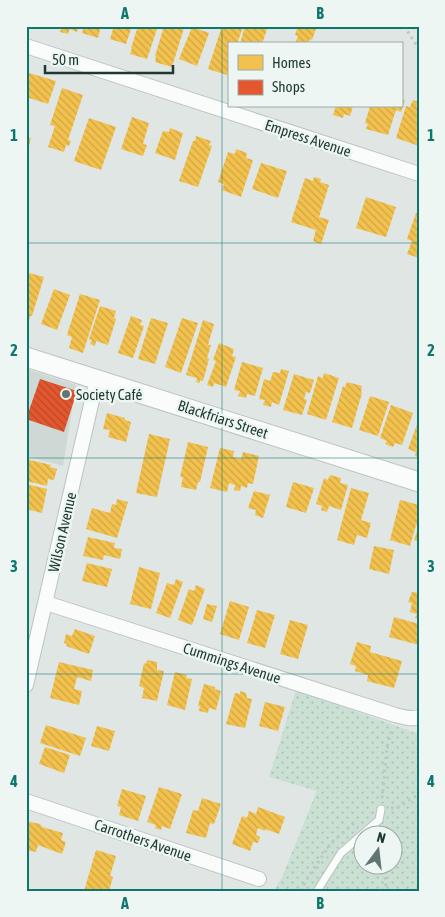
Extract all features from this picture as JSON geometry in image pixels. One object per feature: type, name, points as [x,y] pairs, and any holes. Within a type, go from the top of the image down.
[{"type":"street","name":"Empress Avenue","points":[[26,46],[419,174]]},
{"type":"street","name":"Blackfriars Street","points":[[26,357],[419,482]]},
{"type":"street","name":"Wilson Avenue","points":[[26,685],[97,379]]},
{"type":"street","name":"Cummings Avenue","points":[[46,603],[395,715],[414,719],[419,717]]},
{"type":"street","name":"Carrothers Avenue","points":[[26,801],[259,879]]},
{"type":"lane","points":[[317,891],[341,853],[379,820],[381,809]]},
{"type":"path","points":[[404,26],[419,49]]},
{"type":"path","points":[[381,809],[387,748],[392,727]]},
{"type":"path","points":[[382,891],[386,887],[385,874]]},
{"type":"shaded area","points":[[26,369],[76,385],[63,466],[26,456]]},
{"type":"green space","points":[[296,690],[419,734],[419,891],[274,891],[282,877],[317,791],[269,777]]},
{"type":"building: Homes","points":[[62,26],[79,26],[77,32],[70,29],[68,34],[60,32]]},
{"type":"building: Homes","points":[[84,26],[101,26],[98,38],[82,33]]},
{"type":"building: Homes","points":[[114,26],[132,26],[126,44],[110,39]]},
{"type":"building: Homes","points":[[138,26],[158,26],[147,59],[130,54]]},
{"type":"building: Homes","points":[[164,26],[184,28],[172,67],[155,62]]},
{"type":"building: Homes","points":[[222,26],[243,27],[238,42],[228,42],[227,75],[208,69]]},
{"type":"building: Homes","points":[[245,26],[268,26],[263,42],[241,42]]},
{"type":"building: Homes","points":[[298,26],[317,26],[312,40],[310,39],[309,42],[296,42],[298,36],[295,35]]},
{"type":"building: Homes","points":[[192,27],[209,33],[197,66],[179,59]]},
{"type":"building: Homes","points":[[26,72],[56,81],[48,104],[26,97]]},
{"type":"building: Homes","points":[[62,88],[83,95],[68,140],[71,141],[69,146],[66,145],[64,152],[48,147],[55,126],[50,125]]},
{"type":"building: Homes","points":[[402,99],[405,100],[401,112],[396,110],[388,135],[366,129],[368,124],[365,123],[369,108],[402,108]]},
{"type":"building: Homes","points":[[413,100],[419,102],[419,146],[396,138],[406,106],[410,107]]},
{"type":"building: Homes","points":[[335,108],[352,108],[350,116],[344,114],[343,118],[333,115]]},
{"type":"building: Homes","points":[[132,117],[149,123],[143,144],[147,145],[143,156],[121,149]]},
{"type":"building: Homes","points":[[89,118],[116,127],[101,170],[74,161]]},
{"type":"building: Homes","points":[[170,128],[183,133],[175,160],[155,153],[163,131],[169,132]]},
{"type":"building: Homes","points":[[196,136],[211,141],[209,145],[212,146],[198,187],[179,181]]},
{"type":"building: Homes","points":[[26,137],[31,138],[27,154],[26,154]]},
{"type":"building: Homes","points":[[236,149],[247,153],[246,158],[253,160],[241,197],[222,190],[224,184],[218,182],[228,152],[235,154]]},
{"type":"building: Homes","points":[[261,163],[287,171],[278,198],[252,189]]},
{"type":"building: Homes","points":[[314,177],[321,179],[320,182],[329,185],[319,217],[329,220],[321,244],[313,241],[316,230],[291,222],[305,178],[313,181]]},
{"type":"building: Homes","points":[[366,197],[396,207],[386,237],[356,228]]},
{"type":"building: Homes","points":[[416,213],[419,214],[419,258],[407,254],[412,241],[407,239]]},
{"type":"building: Homes","points":[[26,272],[44,277],[30,319],[26,318]]},
{"type":"building: Homes","points":[[54,289],[70,295],[57,330],[41,324]]},
{"type":"building: Homes","points":[[80,294],[100,300],[83,353],[69,348],[72,337],[67,335]]},
{"type":"building: Homes","points":[[100,306],[116,311],[114,318],[116,319],[108,345],[96,341],[95,346],[90,344],[92,340],[89,339]]},
{"type":"building: Homes","points":[[131,316],[142,320],[140,325],[144,326],[133,358],[118,353]]},
{"type":"building: Homes","points":[[151,318],[168,323],[155,364],[138,359]]},
{"type":"building: Homes","points":[[182,318],[198,323],[181,373],[165,367]]},
{"type":"building: Homes","points":[[203,320],[214,324],[208,345],[211,345],[207,358],[209,359],[203,381],[200,380],[200,383],[196,382],[197,378],[186,375]]},
{"type":"building: Homes","points":[[219,343],[234,349],[232,356],[236,357],[226,387],[214,383],[213,387],[207,385],[216,361],[213,360]]},
{"type":"building: Homes","points":[[242,362],[263,368],[255,396],[247,394],[246,398],[238,396],[240,391],[234,390]]},
{"type":"building: Homes","points":[[281,369],[289,371],[279,405],[272,402],[271,407],[263,405],[265,400],[259,399],[264,379],[270,381],[273,372],[280,373]]},
{"type":"building: Homes","points":[[324,373],[339,378],[326,420],[307,414],[318,376],[323,378]]},
{"type":"building: Homes","points":[[294,374],[314,380],[310,393],[306,392],[304,399],[307,400],[302,415],[283,410]]},
{"type":"building: Homes","points":[[347,382],[362,386],[362,393],[352,428],[332,422],[343,386],[345,387]]},
{"type":"building: Homes","points":[[370,396],[389,402],[378,436],[359,430]]},
{"type":"building: Homes","points":[[391,405],[413,413],[402,445],[395,443],[393,447],[385,444],[387,441],[380,438]]},
{"type":"building: Homes","points":[[107,413],[125,418],[125,420],[131,422],[126,442],[108,437],[110,430],[103,429]]},
{"type":"building: Homes","points":[[419,419],[419,458],[415,456],[416,452],[408,449]]},
{"type":"building: Homes","points":[[149,434],[170,439],[157,497],[136,493]]},
{"type":"building: Homes","points":[[188,442],[208,447],[200,482],[198,482],[196,490],[181,487],[183,477],[180,477]]},
{"type":"building: Homes","points":[[220,448],[234,451],[233,457],[241,459],[243,452],[259,456],[253,484],[248,483],[247,488],[241,486],[240,491],[234,490],[235,485],[229,483],[227,492],[210,488]]},
{"type":"building: Homes","points":[[26,459],[51,465],[50,467],[57,469],[54,480],[48,479],[47,486],[26,481]]},
{"type":"building: Homes","points":[[330,475],[341,478],[340,483],[348,485],[341,510],[329,506],[327,512],[321,510],[322,506],[316,504],[324,478],[328,480]]},
{"type":"building: Homes","points":[[293,482],[314,488],[306,513],[286,507]]},
{"type":"building: Homes","points":[[26,484],[47,489],[42,513],[26,509]]},
{"type":"building: Homes","points":[[351,488],[369,493],[361,520],[371,523],[367,538],[357,535],[354,545],[337,540]]},
{"type":"building: Homes","points":[[254,491],[270,495],[263,518],[255,515],[256,510],[248,508]]},
{"type":"building: Homes","points":[[117,499],[128,502],[117,538],[86,529],[92,508],[110,513],[112,504],[116,505]]},
{"type":"building: Homes","points":[[400,500],[419,505],[419,521],[410,546],[390,540]]},
{"type":"building: Homes","points":[[419,526],[419,542],[414,540]]},
{"type":"building: Homes","points":[[88,537],[115,543],[114,548],[122,549],[120,559],[104,555],[103,560],[83,556]]},
{"type":"building: Homes","points":[[374,546],[394,550],[389,574],[369,569]]},
{"type":"building: Homes","points":[[87,563],[112,569],[107,587],[82,581]]},
{"type":"building: Homes","points":[[139,567],[160,573],[151,609],[130,604]]},
{"type":"building: Homes","points":[[176,579],[183,582],[170,618],[156,613],[167,583],[174,585]]},
{"type":"building: Homes","points":[[196,585],[205,589],[192,625],[178,620],[189,589],[194,591]]},
{"type":"building: Homes","points":[[412,592],[419,593],[419,619],[415,618],[417,614],[410,612],[412,603],[408,602]]},
{"type":"building: Homes","points":[[230,601],[249,607],[239,640],[220,634]]},
{"type":"building: Homes","points":[[207,604],[217,606],[212,622],[203,619]]},
{"type":"building: Homes","points":[[257,610],[275,615],[265,648],[247,643]]},
{"type":"building: Homes","points":[[394,617],[419,624],[419,645],[389,637]]},
{"type":"building: Homes","points":[[290,620],[308,625],[298,659],[280,654]]},
{"type":"building: Homes","points":[[75,629],[95,636],[89,654],[66,646],[67,644],[64,643],[66,634],[72,636]]},
{"type":"building: Homes","points":[[357,642],[371,646],[370,652],[402,661],[394,688],[367,681],[368,675],[355,671],[356,666],[350,664]]},
{"type":"building: Homes","points":[[147,660],[157,662],[157,670],[164,671],[157,701],[142,698],[144,688],[139,686],[144,663],[146,664]]},
{"type":"building: Homes","points":[[59,662],[93,670],[91,681],[77,677],[74,689],[82,691],[79,705],[50,698]]},
{"type":"building: Homes","points":[[175,672],[187,675],[186,678],[192,679],[185,710],[167,705]]},
{"type":"building: Homes","points":[[204,684],[221,691],[216,710],[209,708],[208,713],[199,711],[200,706],[198,706]]},
{"type":"building: Homes","points":[[240,691],[246,693],[247,698],[252,699],[245,728],[226,724],[235,693],[240,694]]},
{"type":"building: Homes","points":[[265,702],[285,707],[278,731],[259,726]]},
{"type":"building: Homes","points":[[46,725],[86,738],[80,756],[40,743]]},
{"type":"building: Homes","points":[[97,726],[115,731],[109,751],[91,746]]},
{"type":"building: Homes","points":[[45,747],[70,755],[64,773],[39,764]]},
{"type":"building: Homes","points":[[159,787],[182,794],[170,829],[162,826],[161,830],[155,828],[156,825],[147,822]]},
{"type":"building: Homes","points":[[122,789],[146,796],[138,821],[119,815],[121,807],[117,806]]},
{"type":"building: Homes","points":[[202,798],[221,804],[214,824],[210,823],[206,838],[186,833],[193,810],[198,811]]},
{"type":"building: Homes","points":[[258,807],[285,817],[279,834],[258,828],[256,835],[260,837],[258,843],[253,842],[250,851],[232,844],[242,816],[247,818],[249,811],[256,814]]},
{"type":"building: Homes","points":[[26,821],[63,833],[61,840],[66,842],[62,854],[38,845],[36,852],[26,850]]},
{"type":"building: Homes","points":[[96,850],[116,856],[110,876],[113,877],[109,891],[84,891]]},
{"type":"building: Shops","points":[[40,379],[77,391],[64,432],[26,419]]},
{"type":"place","name":"Society Café","points":[[66,394]]}]
